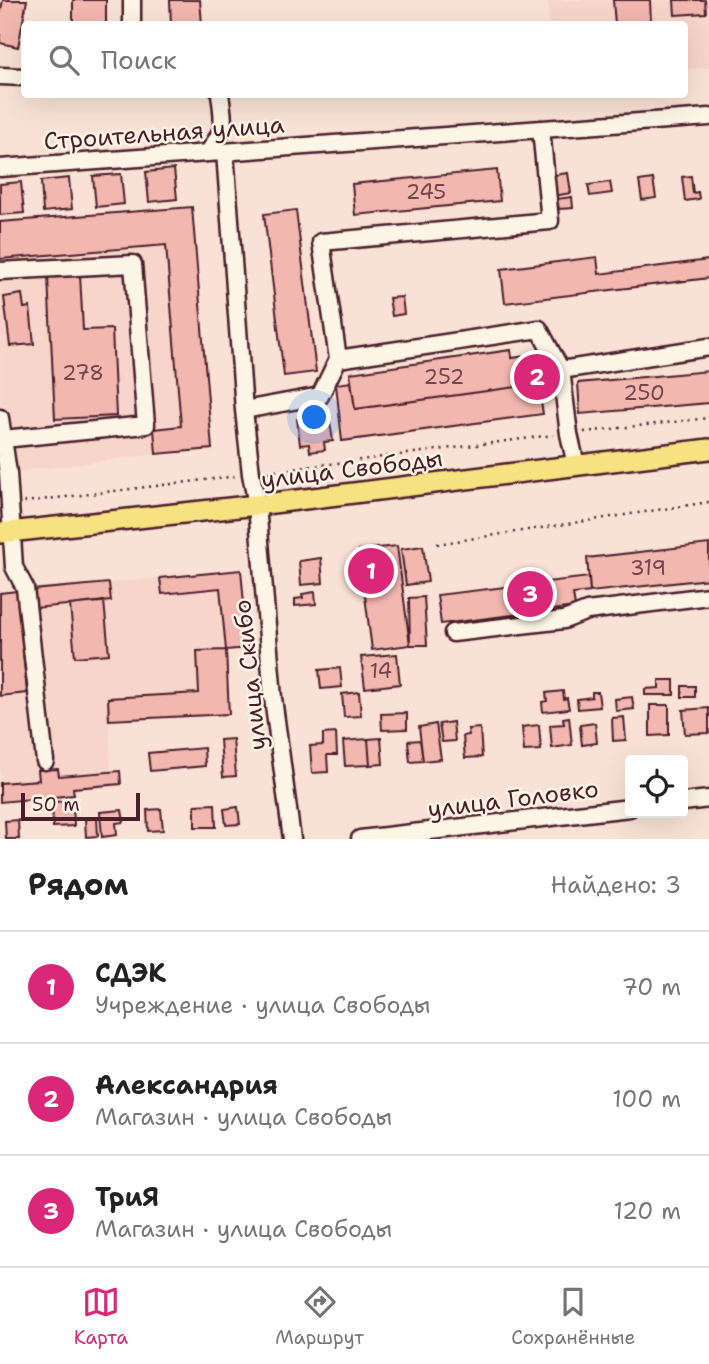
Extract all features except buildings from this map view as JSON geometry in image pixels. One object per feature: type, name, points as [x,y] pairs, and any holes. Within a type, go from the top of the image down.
[{"type":"main road","name":"улица Свободы","points":[[5,532],[257,505],[709,449]]},
{"type":"street","points":[[132,0],[132,21]]},
{"type":"street","points":[[0,76],[21,76]]},
{"type":"street","points":[[208,153],[219,138],[224,124],[221,98]]},
{"type":"street","name":"Строительная улица","points":[[0,168],[709,117]]},
{"type":"street","points":[[244,410],[320,396],[338,359],[321,242],[550,221],[541,130]]},
{"type":"street","name":"улица Скибо","points":[[225,152],[244,410],[257,505],[272,698],[292,839]]},
{"type":"street","points":[[0,271],[133,264],[146,425],[3,439]]},
{"type":"street","points":[[338,359],[539,329],[561,370],[576,465]]},
{"type":"street","points":[[561,370],[709,347]]},
{"type":"street","points":[[0,418],[8,473],[9,504],[5,532],[15,567],[25,588],[45,761]]},
{"type":"street","points":[[453,633],[564,620],[587,611],[709,596]]},
{"type":"street","points":[[688,801],[709,799]]},
{"type":"street","name":"улица Головко","points":[[360,839],[625,809]]},
{"type":"path","points":[[9,504],[340,464],[475,444],[709,418]]},
{"type":"path","points":[[436,544],[709,502]]},
{"type":"shaded area","points":[[548,0],[709,0],[709,68],[688,69],[688,21],[549,21]]},
{"type":"shaded area","points":[[192,207],[212,449],[0,474],[0,222]]},
{"type":"shaded area","points":[[241,570],[248,648],[197,651],[199,693],[108,698],[112,787],[0,796],[0,696],[27,692],[17,591],[32,590],[70,605],[75,657],[109,654],[104,601],[111,600],[109,583]]},
{"type":"place","name":"Александрия","points":[[537,377]]},
{"type":"place","name":"СДЭК","points":[[371,571]]},
{"type":"place","name":"ТриЯ","points":[[530,594]]}]
